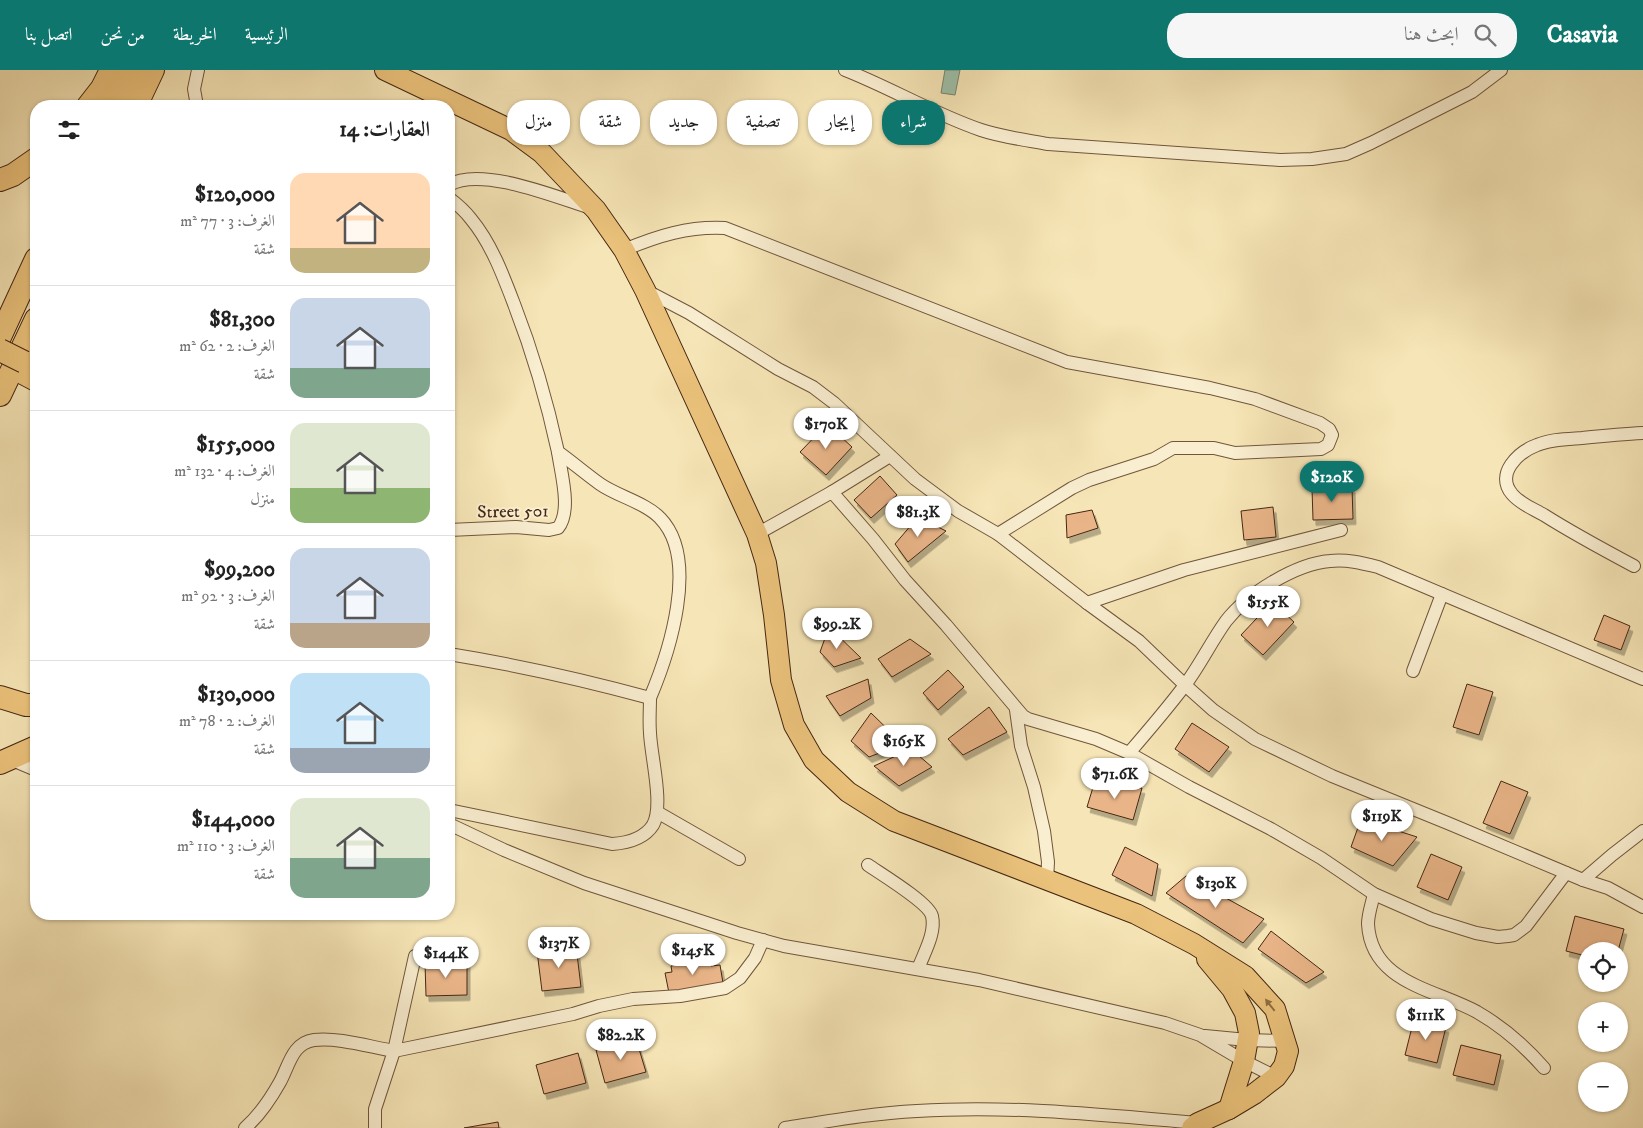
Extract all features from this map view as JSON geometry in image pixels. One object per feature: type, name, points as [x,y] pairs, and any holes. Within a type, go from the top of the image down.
[{"type":"highway","points":[[93,100],[102,88],[111,70]]},
{"type":"highway","points":[[116,100],[130,70]]},
{"type":"highway","points":[[139,100],[153,70]]},
{"type":"highway","points":[[0,180],[30,163]]},
{"type":"highway","points":[[0,337],[30,272]]},
{"type":"highway","points":[[0,394],[30,332]]},
{"type":"highway","points":[[0,350],[23,369]]},
{"type":"highway","points":[[0,696],[30,705]]},
{"type":"highway","points":[[5,761],[30,750]]},
{"type":"main road","points":[[385,70],[448,100]]},
{"type":"main road","points":[[455,103],[511,130],[542,152],[596,210],[624,250],[645,290],[757,534],[766,563],[773,606],[780,680],[794,725],[814,760],[848,792],[894,821],[1136,914],[1194,944],[1245,976],[1274,1009],[1288,1051],[1284,1066],[1276,1077],[1254,1094],[1195,1126]]},
{"type":"main road","points":[[1194,944],[1232,989],[1245,1013],[1249,1032],[1244,1062],[1229,1109]]},
{"type":"street","points":[[196,100],[194,89],[198,70]]},
{"type":"street","points":[[845,70],[871,75],[907,98],[966,124],[982,130],[1013,137],[1048,144],[1280,160],[1312,159],[1346,154],[1472,92],[1501,70]]},
{"type":"street","points":[[455,181],[476,178],[496,180],[596,210]]},
{"type":"street","points":[[455,203],[473,221],[490,249],[506,284],[542,385],[558,452],[601,485],[635,502],[659,517],[668,528],[676,547],[680,570],[673,627],[661,672],[650,698],[650,732],[657,812],[652,825],[643,835],[628,842],[612,844],[455,811]]},
{"type":"street","points":[[624,250],[656,236],[705,227],[725,228],[1067,362],[1210,388],[1255,399],[1320,423],[1329,429],[1332,435],[1328,445],[1321,449],[1235,453],[1214,448],[1173,448],[1148,461],[1089,480],[1072,488],[998,534]]},
{"type":"street","points":[[645,290],[689,314],[778,369],[812,387],[851,417],[915,479],[958,511],[998,534],[1086,603],[1139,641],[1213,710],[1255,739],[1332,776],[1583,880],[1608,888],[1643,907]]},
{"type":"street","points":[[1634,566],[1579,537],[1522,502],[1512,494],[1507,485],[1507,476],[1513,460],[1518,455],[1537,445],[1555,440],[1643,433]]},
{"type":"street","name":"Street 501","points":[[455,530],[516,528],[549,530],[558,528],[565,516],[566,506],[558,452]]},
{"type":"street","points":[[757,534],[832,492],[890,456]]},
{"type":"street","points":[[832,492],[1016,710],[1028,719],[1096,739],[1129,753],[1188,787],[1271,829],[1321,858],[1374,894],[1431,919],[1476,933],[1498,937],[1514,934],[1526,926],[1566,873]]},
{"type":"street","points":[[1086,603],[1184,570],[1341,530]]},
{"type":"street","points":[[1129,753],[1185,685],[1226,622],[1246,601],[1287,574],[1315,563],[1330,561],[1358,562],[1378,567],[1643,679]]},
{"type":"street","points":[[1413,671],[1442,594]]},
{"type":"street","points":[[455,655],[562,676],[650,698]]},
{"type":"street","points":[[1016,710],[1020,746],[1034,787],[1044,830],[1048,862],[1047,880]]},
{"type":"street","points":[[5,761],[30,768]]},
{"type":"street","points":[[657,812],[739,859]]},
{"type":"street","points":[[455,827],[504,850],[584,883],[763,940],[1081,1002],[1165,1023],[1200,1035],[1244,1062],[1276,1077]]},
{"type":"street","points":[[1583,880],[1643,831]]},
{"type":"street","points":[[868,865],[923,903],[932,915],[931,934],[918,969]]},
{"type":"street","points":[[1374,894],[1368,923],[1375,951],[1383,964],[1415,986],[1476,1012],[1507,1032],[1525,1046],[1544,1068]]},
{"type":"street","points":[[245,1128],[252,1122],[280,1082],[292,1056],[301,1044],[313,1040],[336,1040],[394,1051],[573,1014],[633,999],[680,996],[725,988],[740,978],[755,958],[763,940]]},
{"type":"street","points":[[375,1128],[375,1109],[394,1051],[415,956]]},
{"type":"street","points":[[1200,1035],[1247,1040],[1286,1041]]},
{"type":"street","points":[[785,1128],[871,1115],[964,1109],[1076,1112],[1195,1126]]},
{"type":"shaded area","points":[[945,70],[960,70],[955,95],[941,93]]},
{"type":"building","points":[[827,424],[852,447],[826,475],[800,452]]},
{"type":"building","points":[[880,476],[897,495],[871,518],[854,500]]},
{"type":"building","points":[[1352,487],[1353,519],[1313,520],[1312,488]]},
{"type":"building","points":[[1273,507],[1276,537],[1244,540],[1241,511]]},
{"type":"building","points":[[1092,510],[1098,528],[1067,538],[1066,515]]},
{"type":"building","points":[[918,517],[946,531],[908,562],[895,544]]},
{"type":"building","points":[[1272,602],[1294,622],[1263,655],[1241,635]]},
{"type":"building","points":[[1604,615],[1630,626],[1621,650],[1594,640]]},
{"type":"building","points":[[829,627],[861,658],[834,667],[820,652]]},
{"type":"building","points":[[910,639],[931,654],[892,677],[878,659]]},
{"type":"building","points":[[948,670],[964,687],[938,710],[923,693]]},
{"type":"building","points":[[868,679],[871,698],[840,716],[826,696]]},
{"type":"building","points":[[1467,684],[1493,692],[1479,735],[1453,727]]},
{"type":"building","points":[[989,707],[1007,732],[963,755],[948,739]]},
{"type":"building","points":[[871,713],[903,744],[869,757],[851,741]]},
{"type":"building","points":[[1192,723],[1229,747],[1209,772],[1175,749]]},
{"type":"building","points":[[911,749],[932,767],[899,786],[874,766]]},
{"type":"building","points":[[1501,781],[1528,792],[1510,834],[1483,823]]},
{"type":"building","points":[[1094,784],[1142,788],[1133,820],[1087,807]]},
{"type":"building","points":[[1361,819],[1417,837],[1393,866],[1351,847]]},
{"type":"building","points":[[1125,847],[1158,864],[1152,896],[1112,875]]},
{"type":"building","points":[[1431,854],[1462,867],[1448,900],[1417,887]]},
{"type":"building","points":[[1186,876],[1264,919],[1243,943],[1166,893]]},
{"type":"building","points":[[1575,916],[1624,929],[1620,942],[1578,942],[1578,954],[1566,951]]},
{"type":"building","points":[[1271,931],[1324,972],[1306,983],[1258,949]]},
{"type":"building","points":[[576,946],[581,987],[542,991],[537,951]]},
{"type":"building","points":[[709,959],[711,966],[720,965],[723,983],[669,993],[665,973],[672,972],[671,966]]},
{"type":"building","points":[[467,962],[467,995],[426,996],[425,963]]},
{"type":"building","points":[[1414,1019],[1446,1027],[1437,1063],[1405,1055]]},
{"type":"building","points":[[636,1039],[646,1072],[605,1083],[596,1050]]},
{"type":"building","points":[[1461,1045],[1501,1055],[1494,1085],[1453,1075]]},
{"type":"building","points":[[578,1053],[586,1083],[544,1094],[536,1065]]},
{"type":"building","points":[[498,1122],[499,1128],[464,1128]]}]
